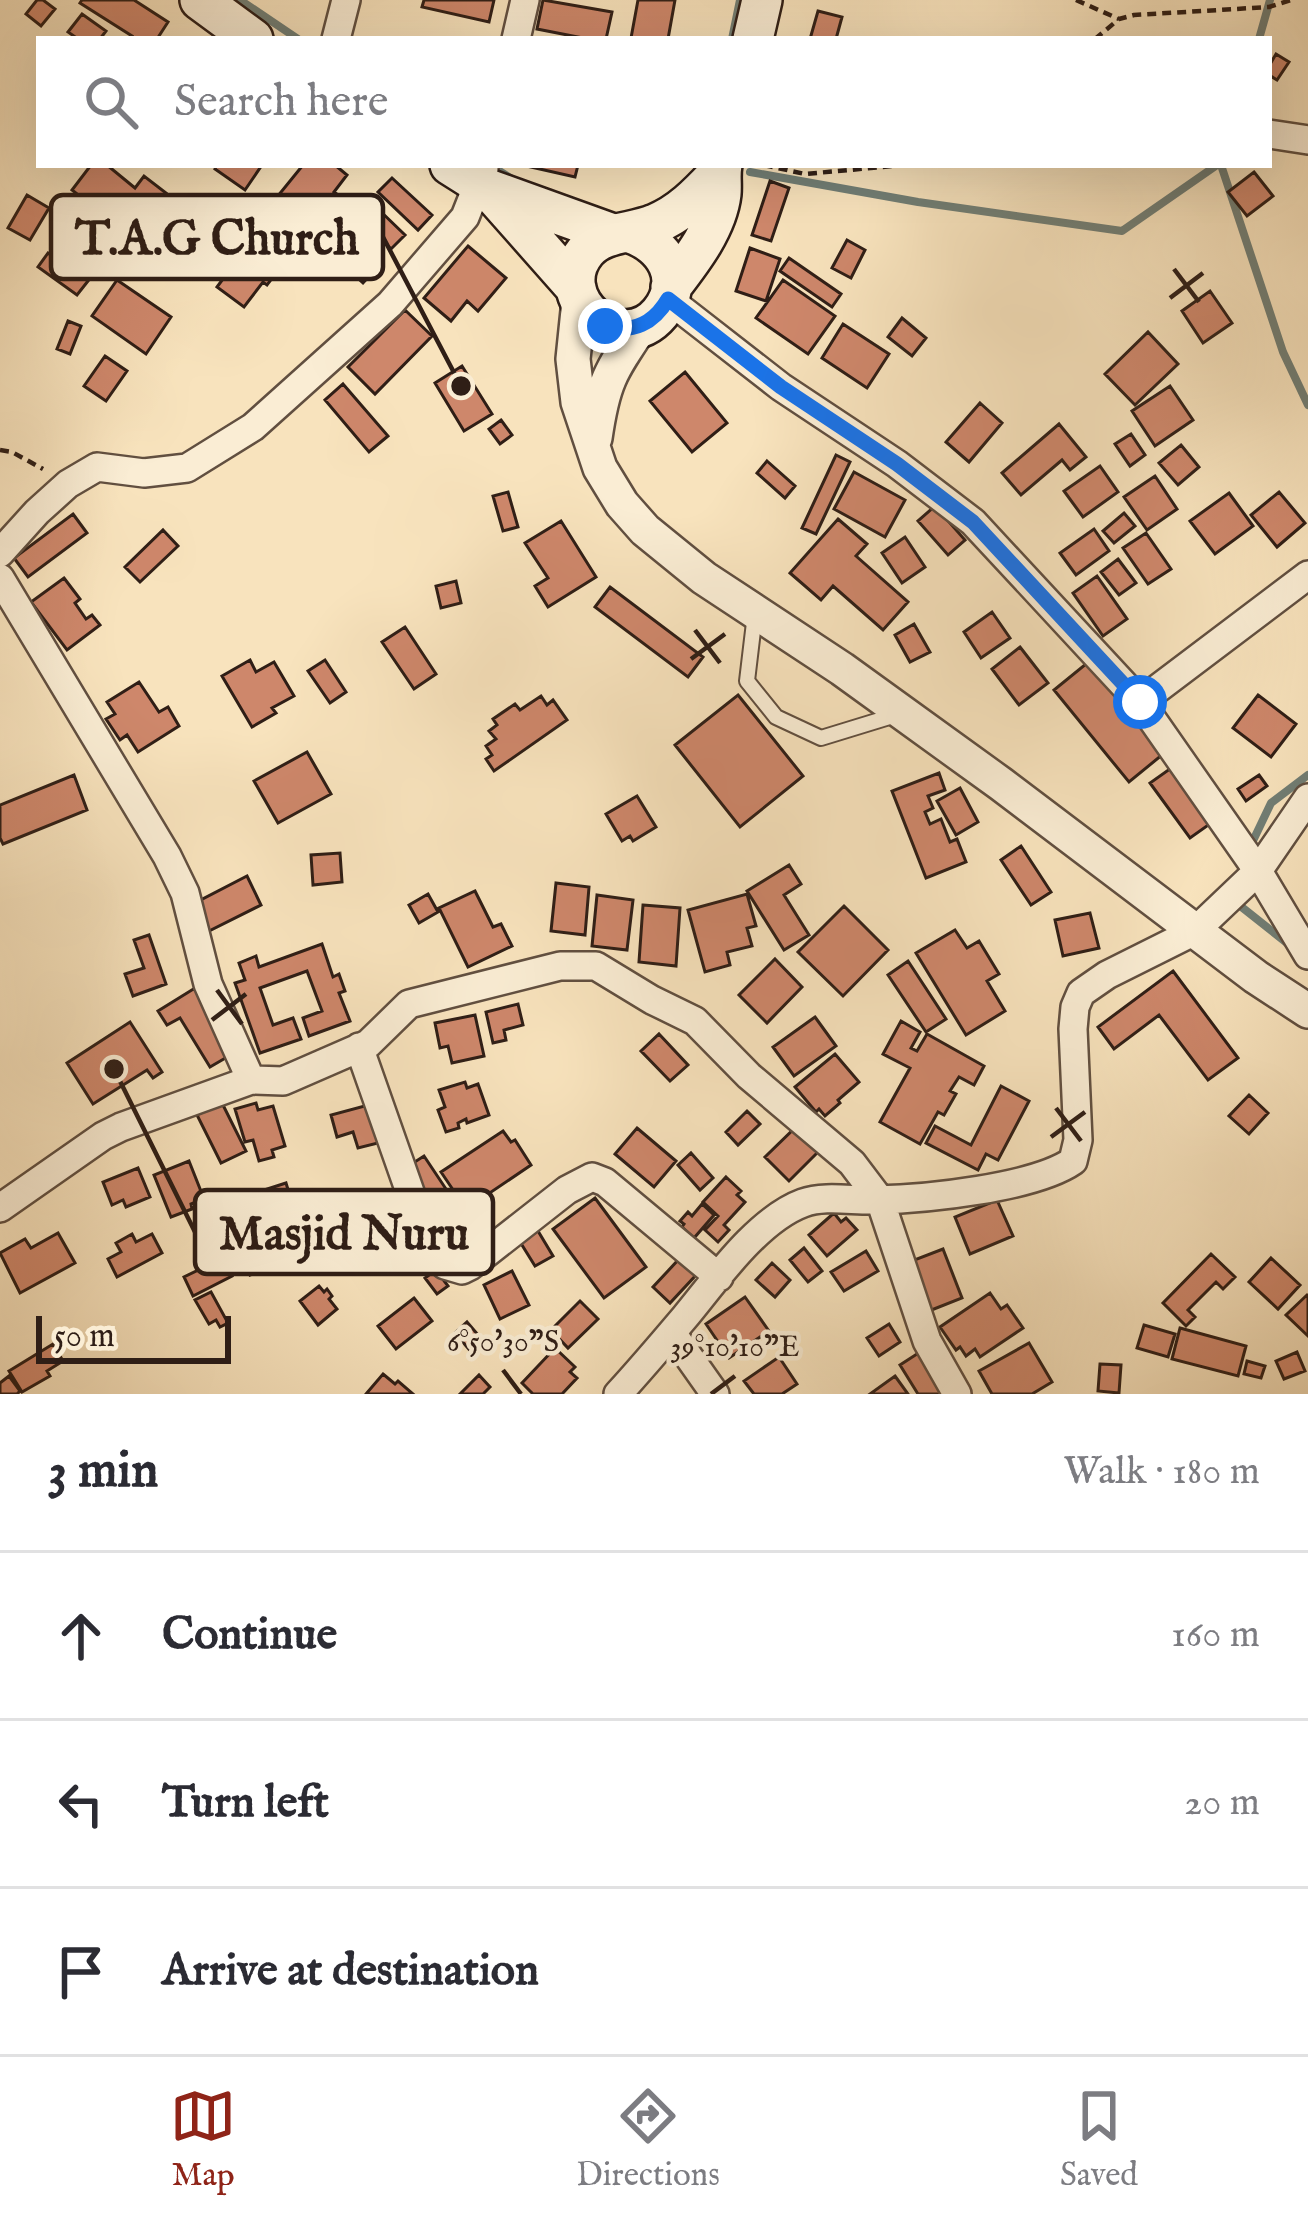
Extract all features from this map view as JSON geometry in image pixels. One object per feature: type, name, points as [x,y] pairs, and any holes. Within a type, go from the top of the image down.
[{"type":"main road","points":[[200,0],[249,36]]},
{"type":"main road","points":[[754,36],[762,0]]},
{"type":"main road","points":[[577,294],[576,274],[588,248],[655,224],[688,206],[721,169]]},
{"type":"main road","points":[[476,175],[594,320],[617,329],[660,304],[693,258],[715,215],[721,169]]},
{"type":"main road","points":[[476,175],[656,246],[671,272],[660,304]]},
{"type":"street","points":[[337,36],[346,0]]},
{"type":"street","points":[[517,36],[525,0]]},
{"type":"street","points":[[1272,134],[1308,140]]},
{"type":"street","points":[[0,553],[68,484],[101,466],[144,473],[187,468],[253,427],[390,304],[465,217],[476,175]]},
{"type":"street","points":[[577,294],[573,358],[578,402],[592,452],[622,504],[645,530],[704,578],[842,669],[1308,1011]]},
{"type":"street","points":[[592,452],[608,376],[660,304],[897,464],[973,522],[1140,702],[1258,871],[1308,955]]},
{"type":"street","points":[[1140,702],[1308,574]]},
{"type":"street","points":[[0,578],[167,856],[185,893],[208,984],[251,1081]]},
{"type":"street","points":[[618,1394],[769,1224],[802,1204],[952,1194],[1040,1177],[1072,1161],[1078,1140],[1073,1029],[1082,993],[1107,975],[1195,932],[1258,871],[1308,798]]},
{"type":"street","points":[[0,1208],[103,1136],[251,1081],[283,1081],[374,1039],[400,1011],[421,1000],[560,965],[596,966],[708,1032],[749,1076],[852,1163],[880,1200],[926,1341],[956,1394]]},
{"type":"street","points":[[359,1047],[423,1229],[450,1268],[470,1266],[567,1190],[592,1178],[605,1182],[719,1277]]},
{"type":"street","points":[[672,1333],[715,1394]]},
{"type":"lane","points":[[755,612],[746,681],[776,716],[821,738],[901,713]]},
{"type":"path","points":[[1076,0],[1119,20]]},
{"type":"path","points":[[1099,36],[1134,15],[1269,8],[1291,0]]},
{"type":"path","points":[[778,168],[805,174],[871,168]]},
{"type":"path","points":[[0,450],[68,484]]},
{"type":"building","points":[[37,0],[55,9],[41,26],[26,14]]},
{"type":"building","points":[[134,0],[168,22],[159,36],[132,36],[80,3]]},
{"type":"building","points":[[424,0],[494,0],[489,22],[422,7]]},
{"type":"building","points":[[543,0],[612,12],[607,36],[537,29]]},
{"type":"building","points":[[638,0],[675,0],[669,36],[631,36]]},
{"type":"building","points":[[818,11],[842,17],[837,36],[811,36]]},
{"type":"building","points":[[82,14],[106,31],[102,36],[68,32]]},
{"type":"building","points":[[1276,54],[1289,62],[1277,80],[1272,77]]},
{"type":"building","points":[[89,168],[111,168],[135,188],[144,176],[166,193],[131,237],[72,190]]},
{"type":"building","points":[[216,168],[260,168],[245,190]]},
{"type":"building","points":[[301,168],[339,168],[347,175],[334,192],[341,197],[331,208],[324,202],[308,222],[277,197]]},
{"type":"building","points":[[535,168],[577,168],[575,177]]},
{"type":"building","points":[[1254,172],[1273,196],[1247,216],[1228,192]]},
{"type":"building","points":[[392,178],[432,215],[418,230],[378,192]]},
{"type":"building","points":[[770,181],[789,188],[771,241],[752,235]]},
{"type":"building","points":[[27,195],[49,208],[30,240],[8,228]]},
{"type":"building","points":[[376,207],[405,235],[391,249],[385,243],[371,257],[379,266],[363,283],[350,271],[342,279],[324,262]]},
{"type":"building","points":[[243,239],[280,268],[244,307],[217,287],[237,260],[231,255]]},
{"type":"building","points":[[847,240],[865,250],[851,278],[832,268]]},
{"type":"building","points":[[468,246],[506,278],[478,311],[467,301],[451,321],[424,298]]},
{"type":"building","points":[[750,248],[780,259],[766,301],[736,291]]},
{"type":"building","points":[[48,253],[88,281],[77,295],[38,267]]},
{"type":"building","points":[[789,258],[841,294],[832,307],[780,271]]},
{"type":"building","points":[[117,280],[171,317],[146,354],[92,316]]},
{"type":"building","points":[[783,280],[835,316],[808,354],[756,318]]},
{"type":"building","points":[[1210,291],[1232,323],[1203,343],[1182,311]]},
{"type":"building","points":[[405,310],[432,336],[375,394],[348,367]]},
{"type":"building","points":[[902,318],[926,338],[912,356],[888,337]]},
{"type":"building","points":[[68,321],[81,326],[70,354],[57,349]]},
{"type":"building","points":[[843,324],[889,354],[867,388],[822,358]]},
{"type":"building","points":[[1148,332],[1178,364],[1135,405],[1105,374]]},
{"type":"building","points":[[105,356],[127,371],[106,401],[84,386]]},
{"type":"building","points":[[462,366],[492,414],[464,431],[435,383]]},
{"type":"building","points":[[685,372],[727,423],[692,452],[650,401]]},
{"type":"building","points":[[343,384],[388,436],[369,452],[325,400]]},
{"type":"building","points":[[1170,386],[1193,420],[1155,446],[1132,411]]},
{"type":"building","points":[[980,403],[1002,423],[969,462],[946,442]]},
{"type":"building","points":[[501,420],[512,435],[500,444],[489,429]]},
{"type":"building","points":[[1059,424],[1086,457],[1070,470],[1062,460],[1021,495],[1002,473]]},
{"type":"building","points":[[1131,434],[1145,455],[1130,466],[1115,444]]},
{"type":"building","points":[[1181,445],[1199,467],[1178,485],[1159,463]]},
{"type":"building","points":[[836,455],[850,462],[816,534],[802,528]]},
{"type":"building","points":[[767,461],[795,486],[785,498],[757,473]]},
{"type":"building","points":[[1100,466],[1118,492],[1083,517],[1064,491]]},
{"type":"building","points":[[854,472],[905,500],[885,537],[834,509]]},
{"type":"building","points":[[1155,476],[1177,509],[1147,530],[1124,497]]},
{"type":"building","points":[[508,492],[518,527],[503,531],[493,496]]},
{"type":"building","points":[[1279,492],[1305,523],[1277,547],[1251,515]]},
{"type":"building","points":[[1229,493],[1253,526],[1215,554],[1190,521]]},
{"type":"building","points":[[935,506],[965,540],[948,555],[918,521]]},
{"type":"building","points":[[1124,513],[1135,526],[1114,543],[1103,531]]},
{"type":"building","points":[[73,514],[87,533],[28,577],[14,558]]},
{"type":"building","points":[[838,519],[867,544],[856,556],[908,602],[883,630],[833,586],[821,600],[790,573]]},
{"type":"building","points":[[561,521],[596,577],[548,607],[535,586],[548,578],[525,543]]},
{"type":"building","points":[[1094,529],[1109,551],[1076,575],[1060,553]]},
{"type":"building","points":[[163,530],[178,546],[140,582],[125,567]]},
{"type":"building","points":[[1146,533],[1171,569],[1148,584],[1123,548]]},
{"type":"building","points":[[905,537],[925,567],[902,583],[882,553]]},
{"type":"building","points":[[1118,559],[1136,583],[1119,595],[1101,572]]},
{"type":"building","points":[[1097,576],[1127,619],[1103,636],[1073,593]]},
{"type":"building","points":[[64,578],[80,599],[75,603],[86,619],[92,615],[100,625],[67,650],[31,602]]},
{"type":"building","points":[[456,581],[461,603],[441,608],[436,586]]},
{"type":"building","points":[[610,587],[703,657],[688,677],[595,607]]},
{"type":"building","points":[[992,612],[1010,638],[981,658],[964,632]]},
{"type":"building","points":[[914,624],[930,652],[910,662],[895,635]]},
{"type":"building","points":[[405,627],[436,674],[414,689],[382,642]]},
{"type":"building","points":[[1020,647],[1048,683],[1019,705],[992,669]]},
{"type":"building","points":[[1092,659],[1168,750],[1129,782],[1054,690]]},
{"type":"building","points":[[250,660],[256,672],[274,662],[294,696],[252,727],[222,676]]},
{"type":"building","points":[[325,660],[346,692],[330,703],[308,671]]},
{"type":"building","points":[[139,682],[159,712],[168,707],[179,726],[138,752],[127,735],[120,740],[106,719],[115,714],[107,702]]},
{"type":"building","points":[[738,695],[803,776],[740,827],[675,745]]},
{"type":"building","points":[[1258,695],[1296,724],[1271,757],[1233,728]]},
{"type":"building","points":[[541,696],[547,705],[553,700],[567,720],[494,771],[486,759],[492,755],[486,746],[496,739],[489,731],[497,725],[493,719],[515,704],[520,710]]},
{"type":"building","points":[[307,752],[331,794],[278,823],[254,781]]},
{"type":"building","points":[[1174,766],[1214,821],[1190,838],[1150,783]]},
{"type":"building","points":[[939,773],[945,790],[928,796],[933,808],[925,812],[930,824],[941,819],[950,842],[957,839],[966,862],[926,878],[892,791]]},
{"type":"building","points":[[74,775],[87,810],[3,844],[0,805]]},
{"type":"building","points":[[1259,775],[1267,786],[1246,801],[1238,789]]},
{"type":"building","points":[[960,788],[978,822],[956,835],[937,801]]},
{"type":"building","points":[[637,796],[656,827],[633,841],[630,836],[622,841],[606,814]]},
{"type":"building","points":[[1021,846],[1051,892],[1031,905],[1001,860]]},
{"type":"building","points":[[340,853],[342,882],[313,885],[311,855]]},
{"type":"building","points":[[789,865],[801,884],[784,895],[809,935],[784,950],[747,891]]},
{"type":"building","points":[[247,876],[261,905],[209,931],[195,903]]},
{"type":"building","points":[[556,883],[589,887],[585,935],[551,931]]},
{"type":"building","points":[[475,891],[493,927],[501,924],[512,946],[468,967],[439,908]]},
{"type":"building","points":[[428,894],[438,912],[419,923],[409,905]]},
{"type":"building","points":[[747,894],[756,926],[747,928],[752,946],[727,952],[730,965],[705,972],[688,910]]},
{"type":"building","points":[[597,895],[633,900],[627,950],[592,946]]},
{"type":"building","points":[[643,905],[680,908],[676,966],[639,962]]},
{"type":"building","points":[[844,906],[888,950],[843,996],[798,952]]},
{"type":"building","points":[[1090,913],[1099,948],[1063,956],[1055,920]]},
{"type":"building","points":[[955,930],[967,948],[979,941],[999,974],[987,981],[1005,1011],[966,1035],[916,953]]},
{"type":"building","points":[[149,935],[166,984],[133,996],[125,974],[144,968],[134,940]]},
{"type":"building","points":[[322,944],[333,977],[339,974],[345,991],[339,993],[350,1021],[309,1036],[303,1018],[322,1011],[307,971],[260,988],[273,1025],[293,1018],[301,1039],[260,1053],[235,983],[245,980],[239,963],[256,956],[259,967]]},
{"type":"building","points":[[775,959],[802,987],[767,1023],[739,995]]},
{"type":"building","points":[[908,961],[946,1019],[926,1032],[888,975]]},
{"type":"building","points":[[1173,971],[1238,1058],[1208,1080],[1159,1015],[1114,1049],[1098,1027]]},
{"type":"building","points":[[195,988],[234,1053],[210,1067],[180,1018],[167,1025],[158,1011]]},
{"type":"building","points":[[518,1004],[523,1025],[504,1030],[506,1040],[493,1043],[486,1012]]},
{"type":"building","points":[[475,1015],[484,1056],[452,1063],[448,1046],[440,1048],[435,1023]]},
{"type":"building","points":[[815,1017],[836,1046],[794,1076],[773,1047]]},
{"type":"building","points":[[901,1021],[920,1032],[911,1048],[917,1051],[927,1034],[984,1066],[974,1085],[959,1077],[944,1115],[938,1112],[920,1144],[880,1122],[910,1068],[883,1054]]},
{"type":"building","points":[[130,1022],[162,1072],[153,1078],[147,1070],[93,1104],[67,1063]]},
{"type":"building","points":[[659,1034],[688,1065],[670,1081],[641,1051]]},
{"type":"building","points":[[835,1054],[859,1082],[825,1116],[795,1087]]},
{"type":"building","points":[[465,1082],[467,1088],[478,1084],[489,1115],[467,1123],[466,1119],[458,1123],[459,1128],[446,1132],[438,1110],[445,1107],[439,1090]]},
{"type":"building","points":[[1001,1086],[1029,1101],[998,1160],[986,1154],[978,1170],[926,1143],[935,1126],[971,1145]]},
{"type":"building","points":[[1249,1095],[1268,1113],[1249,1134],[1229,1116]]},
{"type":"building","points":[[222,1103],[246,1151],[221,1163],[197,1115]]},
{"type":"building","points":[[256,1103],[258,1110],[273,1106],[285,1146],[272,1150],[274,1157],[259,1161],[253,1140],[245,1142],[235,1109]]},
{"type":"building","points":[[372,1104],[386,1141],[358,1148],[353,1132],[337,1137],[331,1115]]},
{"type":"building","points":[[747,1111],[760,1124],[738,1145],[726,1132]]},
{"type":"building","points":[[799,1124],[822,1148],[789,1181],[765,1157]]},
{"type":"building","points":[[637,1128],[676,1161],[654,1187],[615,1154]]},
{"type":"building","points":[[503,1131],[531,1165],[466,1209],[441,1172]]},
{"type":"building","points":[[691,1153],[713,1178],[700,1190],[678,1165]]},
{"type":"building","points":[[424,1156],[454,1201],[434,1215],[409,1177],[410,1165]]},
{"type":"building","points":[[189,1161],[204,1199],[171,1217],[154,1175]]},
{"type":"building","points":[[138,1168],[150,1197],[126,1207],[123,1200],[112,1205],[103,1182]]},
{"type":"building","points":[[726,1177],[745,1202],[724,1225],[729,1230],[718,1242],[705,1230],[718,1216],[703,1202]]},
{"type":"building","points":[[286,1183],[305,1246],[282,1253],[261,1191]]},
{"type":"building","points":[[595,1198],[646,1267],[604,1298],[553,1229]]},
{"type":"building","points":[[997,1200],[1013,1236],[970,1254],[955,1217]]},
{"type":"building","points":[[257,1201],[278,1260],[250,1275],[235,1239],[229,1242],[223,1227],[230,1224],[226,1214]]},
{"type":"building","points":[[702,1204],[714,1215],[694,1238],[680,1221]]},
{"type":"building","points":[[834,1213],[857,1230],[827,1256],[809,1235]]},
{"type":"building","points":[[535,1226],[553,1256],[535,1266],[517,1237]]},
{"type":"building","points":[[58,1233],[75,1263],[20,1293],[0,1253],[25,1239],[31,1248]]},
{"type":"building","points":[[132,1234],[136,1242],[152,1234],[162,1253],[117,1277],[108,1259],[121,1252],[116,1243]]},
{"type":"building","points":[[804,1248],[822,1271],[808,1282],[790,1260]]},
{"type":"building","points":[[943,1249],[962,1298],[929,1311],[909,1262]]},
{"type":"building","points":[[866,1251],[878,1271],[844,1291],[831,1272]]},
{"type":"building","points":[[1211,1254],[1235,1277],[1223,1289],[1216,1282],[1188,1310],[1195,1317],[1186,1326],[1163,1303]]},
{"type":"building","points":[[223,1258],[232,1276],[193,1296],[184,1277]]},
{"type":"building","points":[[680,1258],[697,1274],[670,1303],[653,1287]]},
{"type":"building","points":[[1271,1258],[1300,1285],[1278,1309],[1249,1282]]},
{"type":"building","points":[[772,1263],[790,1280],[775,1297],[756,1280]]},
{"type":"building","points":[[436,1270],[448,1286],[437,1294],[425,1278]]},
{"type":"building","points":[[512,1271],[529,1305],[500,1319],[484,1285]]},
{"type":"building","points":[[319,1286],[324,1292],[327,1289],[337,1309],[318,1325],[300,1301]]},
{"type":"building","points":[[211,1292],[228,1323],[220,1327],[216,1320],[209,1324],[195,1300]]},
{"type":"building","points":[[990,1293],[1001,1309],[1007,1305],[1023,1328],[980,1357],[975,1349],[966,1356],[940,1327]]},
{"type":"building","points":[[1308,1296],[1308,1336],[1286,1315]]},
{"type":"building","points":[[745,1297],[769,1331],[729,1358],[706,1324]]},
{"type":"building","points":[[414,1298],[432,1321],[396,1349],[378,1326]]},
{"type":"building","points":[[580,1301],[598,1319],[568,1348],[551,1330]]},
{"type":"building","points":[[467,1322],[485,1343],[472,1353],[455,1333]]},
{"type":"building","points":[[889,1324],[900,1342],[879,1356],[867,1338]]},
{"type":"building","points":[[1144,1325],[1175,1334],[1168,1357],[1137,1348]]},
{"type":"building","points":[[1180,1328],[1246,1346],[1238,1376],[1172,1359]]},
{"type":"building","points":[[1029,1343],[1052,1382],[1032,1394],[992,1394],[979,1371]]},
{"type":"building","points":[[53,1344],[63,1361],[47,1371],[50,1376],[22,1392],[9,1371]]},
{"type":"building","points":[[555,1348],[575,1367],[570,1372],[577,1378],[562,1394],[533,1394],[522,1383]]},
{"type":"building","points":[[920,1352],[948,1394],[918,1394],[900,1365]]},
{"type":"building","points":[[1297,1352],[1305,1371],[1284,1379],[1276,1361]]},
{"type":"building","points":[[779,1357],[797,1384],[782,1394],[754,1394],[744,1381]]},
{"type":"building","points":[[1247,1361],[1265,1366],[1261,1378],[1244,1374]]},
{"type":"building","points":[[1100,1364],[1121,1365],[1119,1393],[1098,1391]]},
{"type":"building","points":[[383,1374],[395,1384],[398,1381],[413,1394],[366,1394]]},
{"type":"building","points":[[479,1375],[490,1387],[483,1394],[460,1394]]},
{"type":"building","points":[[9,1376],[20,1391],[0,1394],[0,1383]]},
{"type":"building","points":[[895,1376],[908,1394],[870,1394]]},
{"type":"waterway","points":[[240,0],[294,36]]},
{"type":"waterway","points":[[733,36],[740,0]]},
{"type":"waterway","points":[[1260,36],[1270,0]]},
{"type":"waterway","points":[[750,172],[1122,231],[1213,168]]},
{"type":"waterway","points":[[1222,168],[1283,352],[1308,405]]},
{"type":"waterway","points":[[498,170],[512,179]]},
{"type":"waterway","points":[[1250,847],[1271,803],[1308,775]]},
{"type":"waterway","points":[[1234,901],[1287,943]]},
{"type":"place","name":"T.A.G Church","points":[[461,386]]},
{"type":"place","name":"Masjid Nuru","points":[[114,1069]]},
{"type":"route","points":[[605,326],[641,326],[668,299],[781,387],[897,464],[973,522],[1140,702]]}]
